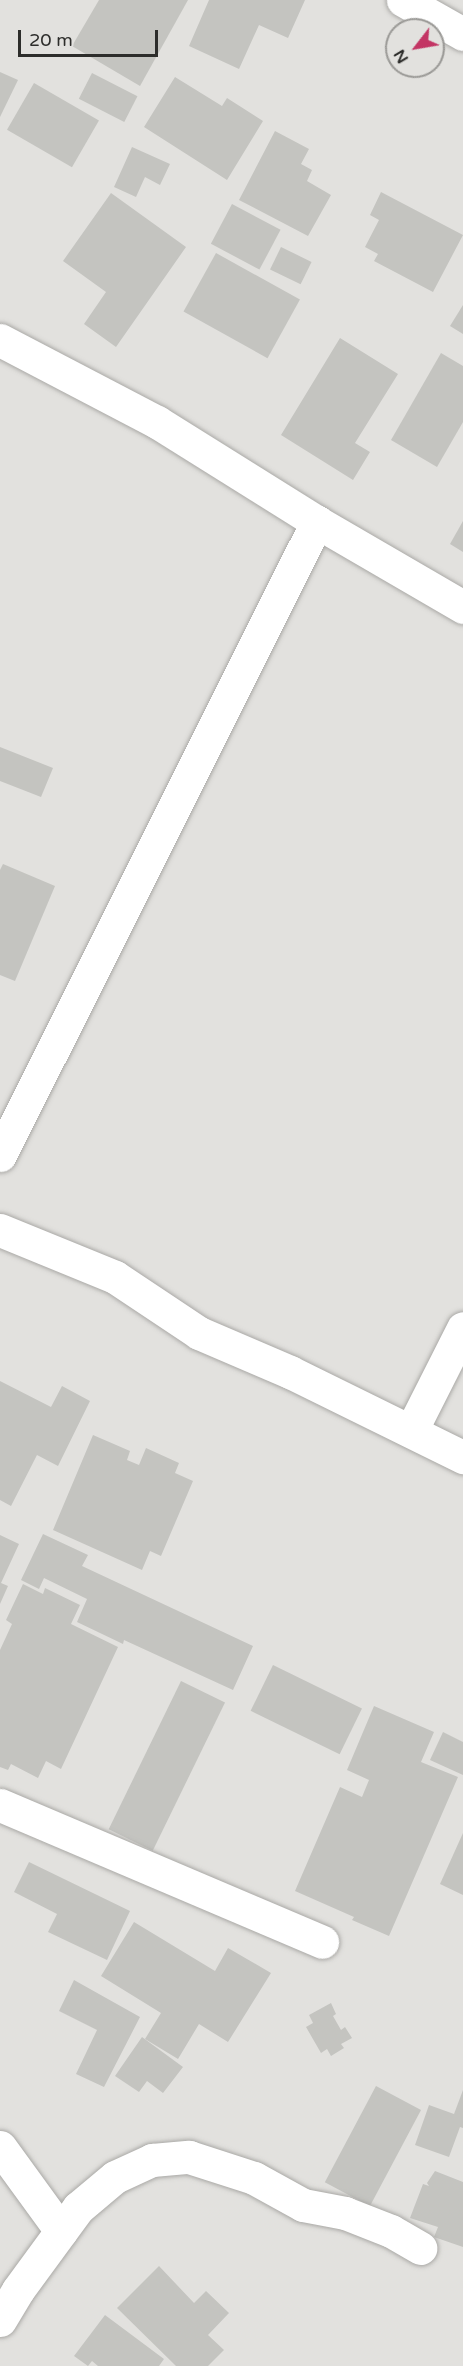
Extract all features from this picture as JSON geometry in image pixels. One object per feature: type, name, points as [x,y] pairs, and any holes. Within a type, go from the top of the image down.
[{"type":"street","points":[[403,0],[463,34]]},
{"type":"street","points":[[0,340],[157,422],[317,522],[463,607]]},
{"type":"street","points":[[0,1155],[317,522]]},
{"type":"street","points":[[0,1230],[115,1277],[199,1333],[290,1372],[463,1457]]},
{"type":"street","points":[[411,1431],[463,1328]]},
{"type":"street","points":[[0,1805],[322,1942]]},
{"type":"street","points":[[0,2147],[61,2231]]},
{"type":"street","points":[[0,2320],[78,2208],[115,2177],[152,2160],[189,2157],[254,2178],[303,2205],[345,2212],[391,2231],[422,2248]]},
{"type":"building","points":[[99,0],[188,0],[140,86],[72,46]]},
{"type":"building","points":[[209,0],[305,0],[288,38],[259,25],[239,69],[189,46]]},
{"type":"building","points":[[0,72],[18,80],[0,117]]},
{"type":"building","points":[[92,73],[137,96],[124,122],[79,99]]},
{"type":"building","points":[[175,77],[222,106],[227,98],[263,121],[227,180],[144,127]]},
{"type":"building","points":[[34,83],[99,120],[72,167],[7,130]]},
{"type":"building","points":[[275,131],[309,149],[301,164],[312,170],[307,181],[331,195],[308,236],[239,200]]},
{"type":"building","points":[[132,147],[170,164],[160,185],[145,177],[136,197],[114,187]]},
{"type":"building","points":[[381,192],[463,235],[433,292],[374,261],[378,254],[365,247],[379,220],[370,215]]},
{"type":"building","points":[[111,193],[186,247],[116,347],[84,324],[106,292],[63,261]]},
{"type":"building","points":[[232,204],[281,230],[259,270],[211,244]]},
{"type":"building","points":[[281,247],[312,262],[301,284],[270,269]]},
{"type":"building","points":[[216,253],[300,300],[267,358],[184,312]]},
{"type":"building","points":[[463,305],[463,334],[450,326]]},
{"type":"building","points":[[340,338],[398,374],[355,443],[370,452],[353,480],[281,435]]},
{"type":"building","points":[[441,353],[463,366],[463,422],[437,467],[391,440]]},
{"type":"building","points":[[463,521],[463,552],[450,544]]},
{"type":"building","points":[[0,747],[53,768],[41,797],[0,781]]},
{"type":"building","points":[[3,864],[55,886],[15,981],[0,975],[0,870]]},
{"type":"building","points":[[0,1381],[51,1407],[62,1386],[90,1401],[58,1466],[37,1455],[11,1506],[0,1500]]},
{"type":"building","points":[[93,1435],[130,1451],[127,1460],[139,1465],[146,1448],[179,1463],[175,1473],[193,1481],[161,1556],[150,1551],[142,1570],[53,1530]]},
{"type":"building","points":[[43,1534],[88,1555],[82,1566],[253,1646],[233,1690],[124,1640],[123,1644],[77,1622],[87,1599],[44,1578],[39,1589],[21,1580]]},
{"type":"building","points":[[0,1535],[19,1544],[1,1583],[8,1586],[0,1604]]},
{"type":"building","points":[[23,1584],[43,1594],[45,1588],[80,1605],[71,1624],[118,1647],[61,1769],[46,1761],[38,1778],[11,1764],[8,1770],[0,1767],[0,1650],[12,1624],[6,1620]]},
{"type":"building","points":[[273,1665],[362,1708],[340,1754],[251,1711]]},
{"type":"building","points":[[181,1681],[225,1702],[153,1851],[109,1829]]},
{"type":"building","points":[[374,1706],[434,1732],[421,1762],[458,1777],[389,1936],[352,1920],[354,1917],[295,1891],[340,1787],[362,1797],[369,1780],[347,1770]]},
{"type":"building","points":[[443,1732],[463,1742],[463,1775],[430,1760]]},
{"type":"building","points":[[463,1833],[463,1895],[440,1884]]},
{"type":"building","points":[[29,1862],[130,1911],[107,1960],[48,1932],[57,1914],[14,1892]]},
{"type":"building","points":[[134,1922],[215,1971],[228,1948],[271,1973],[228,2042],[199,2024],[178,2059],[145,2039],[161,2013],[101,1976]]},
{"type":"building","points":[[74,1980],[140,2017],[104,2087],[76,2074],[97,2030],[59,2011]]},
{"type":"building","points":[[331,2003],[336,2014],[333,2016],[341,2030],[345,2027],[352,2038],[341,2044],[344,2048],[331,2056],[327,2049],[321,2053],[306,2027],[313,2023],[309,2015]]},
{"type":"building","points":[[142,2037],[183,2067],[163,2093],[147,2081],[139,2092],[115,2076]]},
{"type":"building","points":[[376,2086],[421,2110],[370,2206],[325,2182]]},
{"type":"building","points":[[463,2090],[463,2128],[460,2127],[449,2157],[415,2145],[429,2105],[454,2114]]},
{"type":"building","points":[[435,2171],[463,2182],[463,2247],[434,2237],[438,2227],[410,2218],[423,2184],[429,2186],[427,2183]]},
{"type":"building","points":[[159,2266],[194,2303],[206,2291],[229,2313],[208,2335],[224,2350],[208,2366],[176,2366],[117,2308]]},
{"type":"building","points":[[105,2315],[164,2359],[159,2366],[98,2366],[92,2361],[88,2366],[74,2356]]}]
